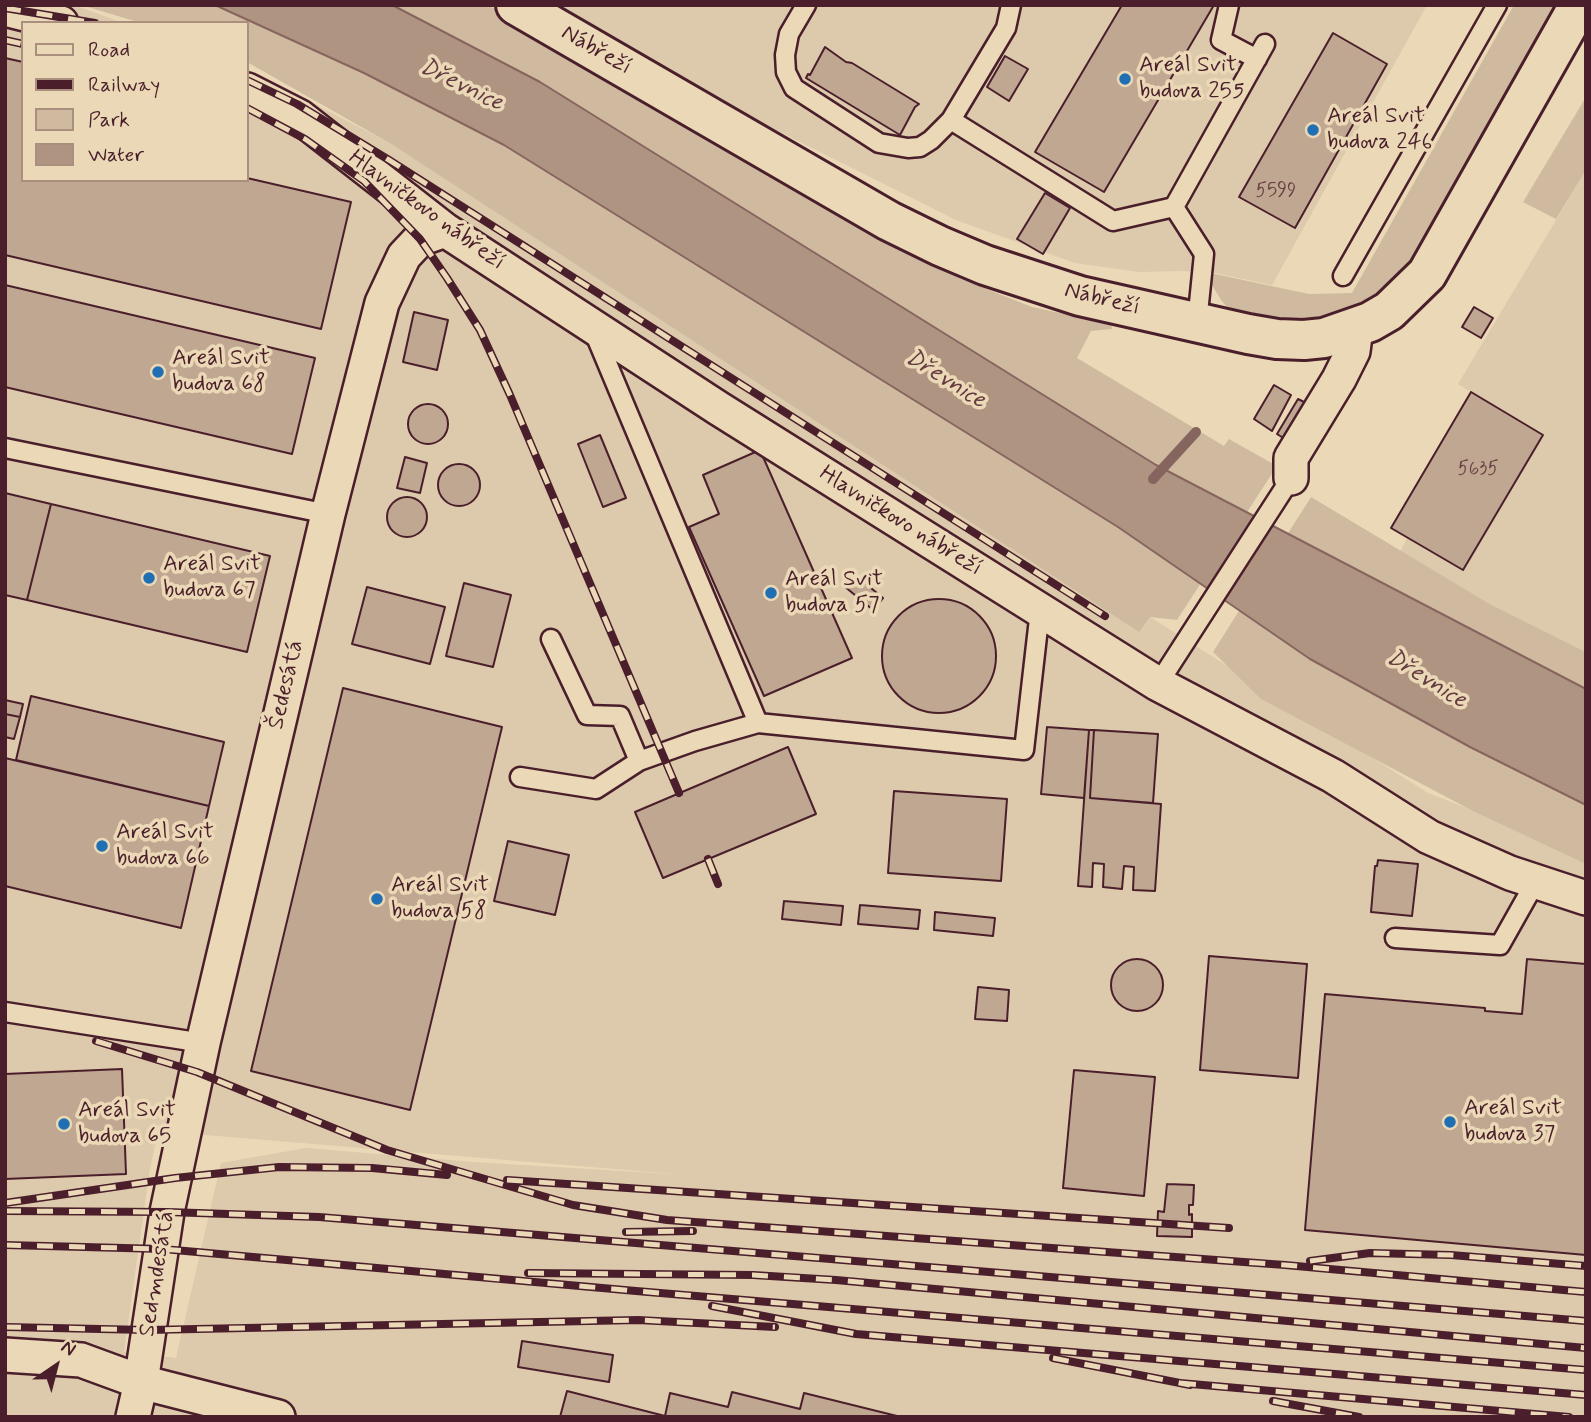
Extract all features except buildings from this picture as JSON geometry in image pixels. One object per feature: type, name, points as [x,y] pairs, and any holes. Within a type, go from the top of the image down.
[{"type":"street","name":"Nábřeží","points":[[516,5],[889,221],[940,246],[985,265],[1080,296],[1197,323],[1291,340],[1324,338],[1356,328],[1389,311],[1427,274],[1580,5]]},
{"type":"street","points":[[5,9],[53,21]]},
{"type":"street","name":"Hlavničkovo nábřeží","points":[[248,91],[300,117],[444,230],[718,408],[1158,684],[1333,776],[1429,837],[1510,873],[1586,898]]},
{"type":"street","name":"Šedesátá","points":[[177,1167],[203,1043],[328,514],[382,303],[404,256],[420,239],[444,230]]},
{"type":"street","points":[[1291,478],[1291,458],[1353,351],[1356,328]]},
{"type":"street","name":"Sedmdesátá","points":[[141,1382],[167,1212],[177,1167]]},
{"type":"street","points":[[5,1355],[81,1360],[141,1382],[278,1417]]},
{"type":"street","points":[[133,1417],[141,1382]]},
{"type":"lane","points":[[806,5],[789,34],[785,55],[786,72],[794,88],[879,143],[897,147],[920,147],[951,120],[1006,28],[1011,5]]},
{"type":"lane","points":[[951,120],[1113,220],[1174,207],[1261,51],[1221,40],[1228,5]]},
{"type":"lane","points":[[1343,276],[1497,5]]},
{"type":"lane","points":[[1174,207],[1204,254],[1197,323]]},
{"type":"lane","points":[[591,325],[758,723]]},
{"type":"lane","points":[[5,448],[328,514]]},
{"type":"lane","points":[[1158,684],[1291,478]]},
{"type":"lane","points":[[520,776],[596,789],[639,761],[758,723],[1024,750],[1040,610]]},
{"type":"lane","points":[[551,639],[587,716],[620,716],[639,761]]},
{"type":"lane","points":[[1395,938],[1500,945],[1536,881]]},
{"type":"lane","points":[[5,1012],[203,1043]]},
{"type":"shaded area","points":[[5,5],[74,5],[118,21],[21,21],[21,182],[248,182],[248,70],[455,177],[1428,793],[1586,854],[1586,1417],[5,1417]],"holes":[[[158,1131],[684,1175],[306,1148],[221,1163],[176,1358],[124,1352],[149,1174]]]},
{"type":"shaded area","points":[[557,5],[1427,5],[1272,285],[1210,272],[1139,272],[1075,263],[956,220],[778,131]]},
{"type":"shaded area","points":[[1586,170],[1586,652],[1488,603],[1400,552],[1407,538],[1391,528],[1471,392],[1458,384]]},
{"type":"green space","points":[[81,5],[488,5],[961,279],[1032,307],[1111,324],[1112,329],[1091,331],[1077,358],[1224,446],[1229,439],[1277,466],[1177,620],[1150,617],[1139,632],[393,145],[248,63],[248,21],[134,21]]},
{"type":"green space","points":[[538,5],[557,5],[778,131],[767,137]]},
{"type":"green space","points":[[1514,5],[1559,5],[1418,254],[1396,279],[1369,300],[1347,311],[1313,320],[1269,317],[1226,306],[1212,285],[1210,273],[1309,294],[1352,293]]},
{"type":"green space","points":[[1586,97],[1586,170],[1556,219],[1523,202]]},
{"type":"green space","points":[[1311,497],[1488,603],[1586,652],[1586,864],[1471,810],[1261,699],[1213,652]]},
{"type":"water","name":"Dřevnice","points":[[215,5],[396,7],[540,82],[1156,465],[1586,689],[1586,805],[1470,747],[1310,659],[1118,527],[504,145],[364,73]]},
{"type":"waterway","points":[[1153,479],[1196,432]]},
{"type":"railway","points":[[5,8],[83,21]]},
{"type":"railway","points":[[5,40],[21,44]]},
{"type":"railway","points":[[248,80],[297,104],[389,160],[1105,616]]},
{"type":"railway","points":[[248,109],[305,139],[364,181],[420,239],[480,330],[679,793]]},
{"type":"railway","points":[[708,859],[718,884]]},
{"type":"railway","points":[[96,1041],[197,1072],[387,1150],[573,1205],[667,1220],[1285,1265],[1586,1292]]},
{"type":"railway","points":[[5,1203],[175,1178],[279,1167],[372,1168],[447,1175]]},
{"type":"railway","points":[[507,1180],[1229,1228]]},
{"type":"railway","points":[[5,1211],[319,1217],[1586,1321]]},
{"type":"railway","points":[[626,1232],[693,1231]]},
{"type":"railway","points":[[5,1245],[163,1249],[1586,1370]]},
{"type":"railway","points":[[1310,1261],[1370,1253],[1451,1255],[1586,1266]]},
{"type":"railway","points":[[528,1273],[753,1275],[836,1280],[1586,1348]]},
{"type":"railway","points":[[712,1306],[856,1334],[1586,1395]]},
{"type":"railway","points":[[5,1327],[148,1330],[638,1320],[775,1327]]},
{"type":"railway","points":[[1053,1358],[1190,1385]]},
{"type":"railway","points":[[1180,1383],[1569,1417]]},
{"type":"railway","points":[[1273,1401],[1359,1417]]},
{"type":"place","name":"Areál Svit budova 255","points":[[1125,79]]},
{"type":"place","name":"Areál Svit budova 246","points":[[1313,130]]},
{"type":"place","name":"Areál Svit budova 68","points":[[158,372]]},
{"type":"place","name":"Areál Svit budova 67","points":[[149,578]]},
{"type":"place","name":"Areál Svit budova 57","points":[[771,593]]},
{"type":"place","name":"Areál Svit budova 66","points":[[102,846]]},
{"type":"place","name":"Areál Svit budova 58","points":[[377,899]]},
{"type":"place","name":"Areál Svit budova 37","points":[[1450,1122]]},
{"type":"place","name":"Areál Svit budova 65","points":[[64,1124]]}]
